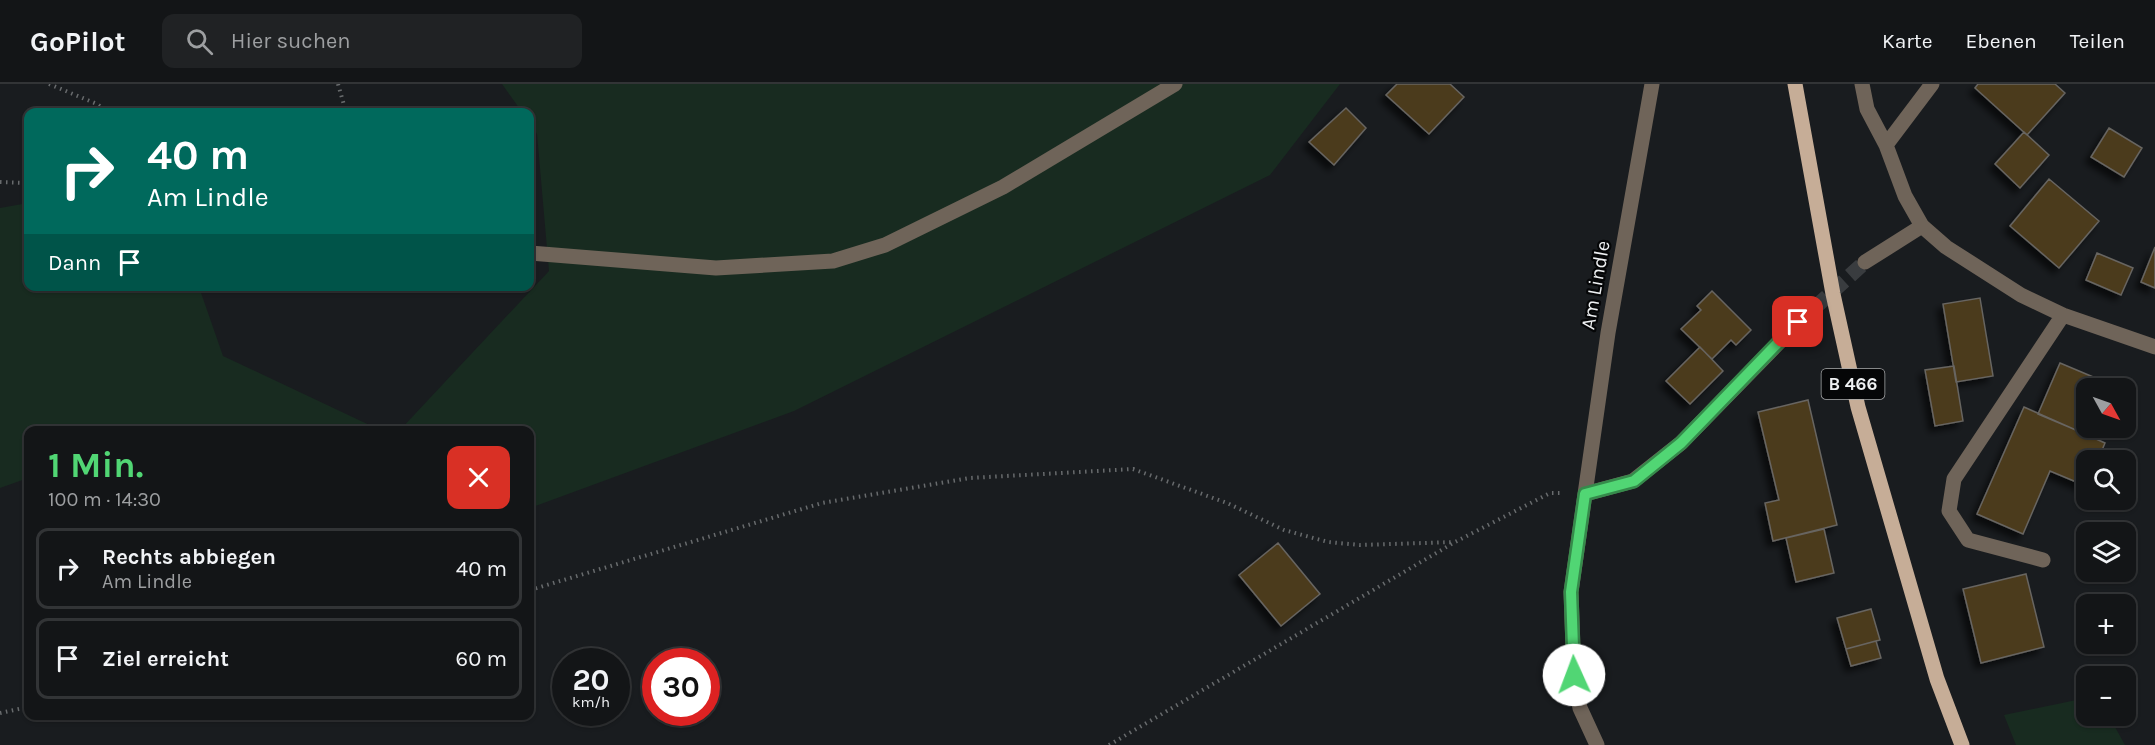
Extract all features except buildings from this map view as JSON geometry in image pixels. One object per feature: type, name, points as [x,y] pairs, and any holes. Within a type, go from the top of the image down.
[{"type":"main road","name":"B 466","points":[[1795,84],[1833,294],[1858,407],[1937,678],[1962,745]]},
{"type":"street","points":[[534,253],[716,268],[832,261],[885,245],[1003,188],[1175,84]]},
{"type":"street","name":"Am Lindle","points":[[1598,745],[1580,708],[1574,675],[1571,592],[1608,333],[1652,84]]},
{"type":"street","points":[[1862,84],[1867,109],[1886,145],[1905,196],[1922,226],[1946,248],[2021,295],[2063,315],[2155,347]]},
{"type":"street","points":[[1886,145],[1932,84]]},
{"type":"street","points":[[1865,262],[1922,226]]},
{"type":"street","points":[[2043,560],[1968,540],[1949,511],[1954,479],[2063,315]]},
{"type":"street","points":[[1585,494],[1634,481],[1673,449],[1798,322]]},
{"type":"path","points":[[49,84],[102,108]]},
{"type":"path","points":[[338,84],[345,108]]},
{"type":"path","points":[[0,182],[24,183]]},
{"type":"path","points":[[534,589],[822,503],[970,478],[1133,469],[1227,503],[1284,530],[1328,542],[1360,545],[1455,542]]},
{"type":"path","points":[[1109,745],[1455,542],[1550,493],[1585,494]]},
{"type":"path","points":[[0,713],[24,708]]},
{"type":"green space","points":[[502,84],[1340,84],[1270,175],[794,411],[534,507],[534,426],[404,426],[530,291],[534,291],[534,287],[549,271],[537,134],[534,129],[534,108],[519,108]]},
{"type":"green space","points":[[24,204],[24,291],[200,291],[223,356],[372,426],[24,426],[24,479],[0,488],[0,208]]},
{"type":"green space","points":[[2076,700],[2076,726],[2115,726],[2125,745],[2016,745],[2004,715]]},
{"type":"tunnel","points":[[1799,322],[1865,262]]},
{"type":"route","points":[[1574,675],[1571,592],[1585,494],[1634,481],[1681,443],[1798,322]]}]
